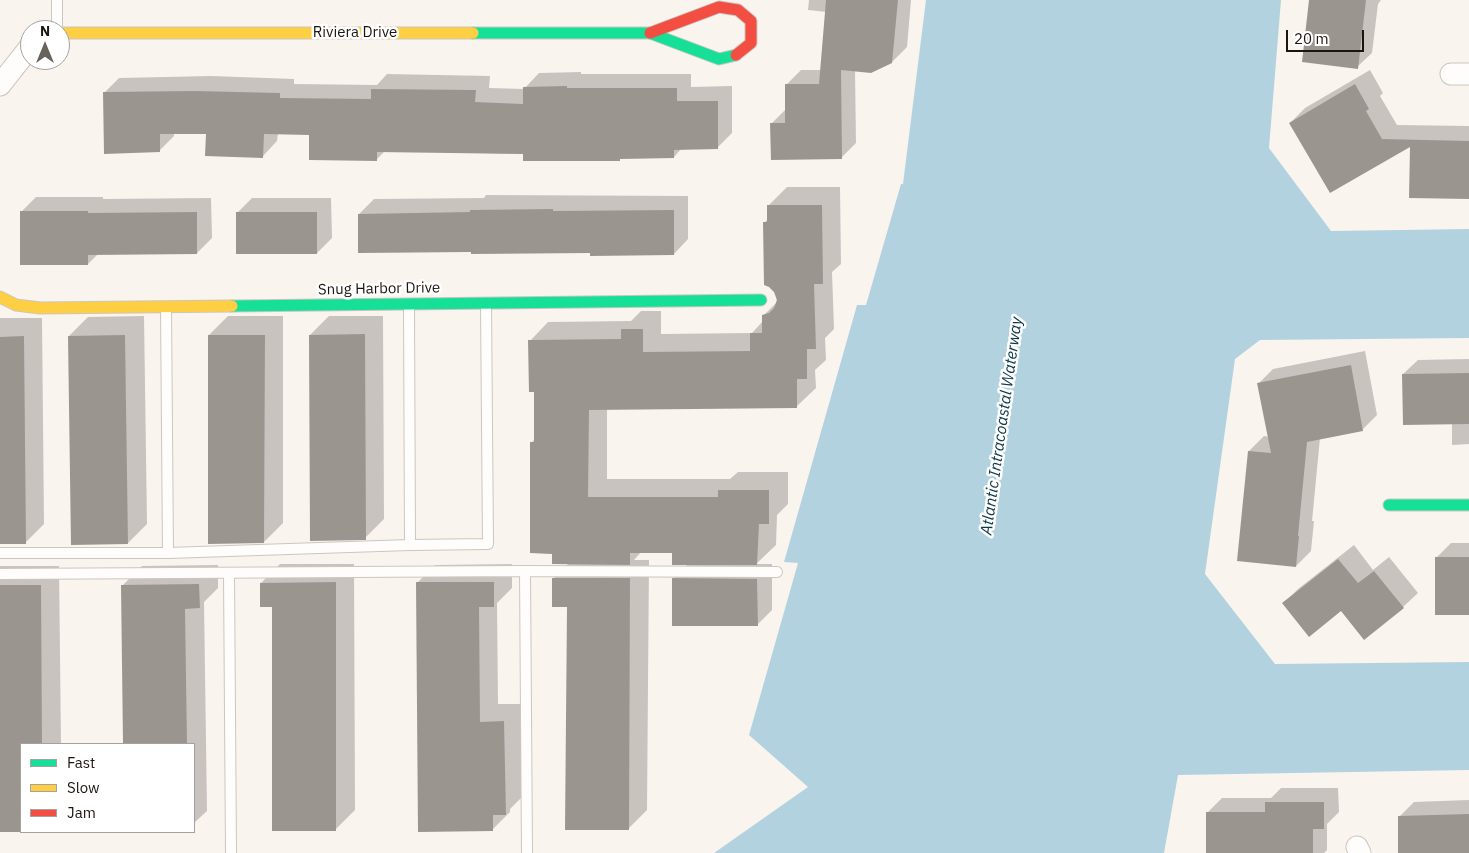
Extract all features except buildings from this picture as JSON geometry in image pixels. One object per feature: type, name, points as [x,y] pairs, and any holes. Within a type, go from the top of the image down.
[{"type":"street","name":"Riviera Drive","points":[[70,33],[650,33],[720,59],[736,55],[751,43],[751,21],[738,10],[719,7],[650,33]]},
{"type":"street","points":[[0,85],[20,60]]},
{"type":"street","name":"Snug Harbor Drive","points":[[0,297],[16,305],[40,308],[761,300]]},
{"type":"street","points":[[1389,505],[1469,505]]},
{"type":"lane","points":[[57,0],[57,20]]},
{"type":"lane","points":[[0,553],[168,553],[410,544],[488,544],[486,303]]},
{"type":"lane","points":[[409,304],[410,544]]},
{"type":"lane","points":[[166,306],[168,553]]},
{"type":"lane","points":[[525,571],[527,853]]},
{"type":"lane","points":[[0,574],[525,571],[777,572]]},
{"type":"lane","points":[[229,572],[231,853]]},
{"type":"water","name":"Atlantic Intracoastal Waterway","points":[[926,0],[1281,0],[1269,148],[1331,231],[1469,229],[1469,338],[1260,340],[1235,359],[1205,574],[1275,664],[1469,662],[1469,770],[1178,775],[1164,853],[714,853],[808,787],[749,735],[798,563],[784,562],[857,305],[866,305],[901,184],[903,184]]},
{"type":"traffic: fast","points":[[473,33],[650,33],[719,59],[736,55]]},
{"type":"traffic: fast","points":[[232,306],[761,300]]},
{"type":"traffic: fast","points":[[1389,505],[1469,505]]},
{"type":"traffic: slow","points":[[70,33],[473,33]]},
{"type":"traffic: slow","points":[[0,297],[16,305],[40,308],[232,306]]},
{"type":"traffic: jam","points":[[650,33],[719,7],[738,10],[751,21],[751,43],[736,55]]}]
